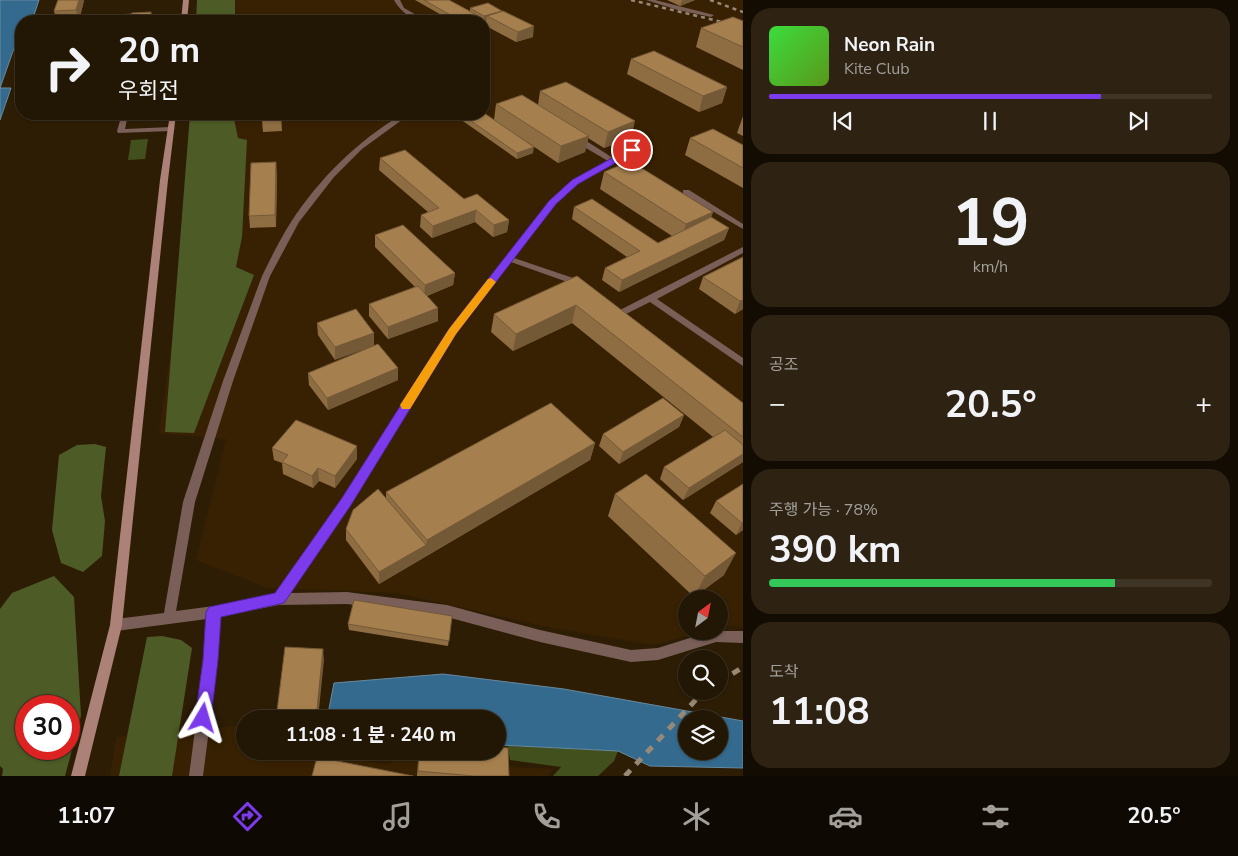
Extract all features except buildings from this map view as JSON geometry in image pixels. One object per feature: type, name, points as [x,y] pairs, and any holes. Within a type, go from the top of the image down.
[{"type":"main road","points":[[185,15],[186,0]]},
{"type":"main road","points":[[78,776],[116,625],[172,120]]},
{"type":"street","points":[[396,0],[402,9],[413,15]]},
{"type":"street","points":[[650,0],[680,9],[711,15]]},
{"type":"street","points":[[124,120],[121,131],[171,129]]},
{"type":"street","points":[[169,618],[190,502],[228,381],[266,276],[295,222],[328,179],[384,127],[397,120]]},
{"type":"street","points":[[572,136],[612,160]]},
{"type":"street","points":[[279,599],[346,502],[452,332],[509,258],[558,197],[575,182],[632,150]]},
{"type":"street","points":[[686,192],[743,227]]},
{"type":"street","points":[[605,304],[620,314],[743,250]]},
{"type":"street","points":[[509,258],[576,282],[591,293]]},
{"type":"street","points":[[651,298],[743,363]]},
{"type":"street","points":[[116,625],[214,612],[279,599],[347,598],[447,611],[540,636],[631,656],[658,654],[716,636],[743,637]]},
{"type":"street","points":[[196,776],[211,660],[214,612]]},
{"type":"shaded area","points":[[221,0],[743,0],[743,628],[733,625],[728,626],[728,590],[678,590],[678,639],[653,645],[552,628],[397,593],[267,588],[196,560],[226,439],[159,433],[203,120],[490,120],[490,15],[219,15]]},
{"type":"shaded area","points":[[236,726],[236,760],[361,760],[386,764],[399,760],[487,760],[508,767],[554,769],[548,776],[110,776],[116,737]]},
{"type":"green space","points":[[197,0],[235,0],[235,15],[196,15]]},
{"type":"green space","points":[[190,120],[234,120],[238,138],[247,140],[242,237],[236,267],[254,275],[194,433],[165,432]]},
{"type":"green space","points":[[148,139],[145,159],[128,160],[131,140]]},
{"type":"green space","points":[[95,444],[106,447],[101,496],[105,521],[102,556],[83,572],[61,563],[52,530],[59,455],[77,445]]},
{"type":"green space","points":[[54,576],[74,597],[80,695],[15,695],[15,760],[69,760],[65,776],[2,776],[3,769],[0,766],[0,609],[12,593]]},
{"type":"green space","points":[[162,636],[181,640],[192,648],[172,776],[119,776],[147,637]]},
{"type":"green space","points":[[508,746],[618,751],[614,761],[598,776],[553,776],[561,767],[510,760]]},
{"type":"water","points":[[0,0],[39,0],[34,15],[15,15],[15,46],[0,88]]},
{"type":"water","points":[[0,88],[11,88],[0,120]]},
{"type":"water","points":[[443,674],[564,689],[681,710],[678,710],[678,760],[728,760],[728,718],[743,721],[743,768],[650,766],[618,751],[506,745],[506,710],[329,710],[334,683]]},
{"type":"railway","points":[[631,0],[743,27]]},
{"type":"railway","points":[[710,0],[743,12]]},
{"type":"railway","points":[[728,676],[743,667]]},
{"type":"railway","points":[[625,776],[696,700]]},
{"type":"slow traffic","points":[[406,405],[452,332],[491,282]]},
{"type":"route","points":[[203,718],[211,660],[214,612],[279,599],[346,502],[452,332],[553,202],[575,182],[632,150]]}]
